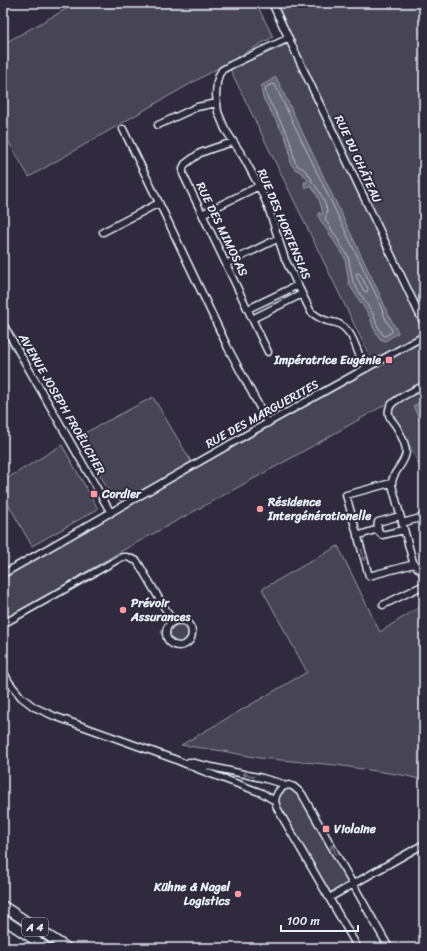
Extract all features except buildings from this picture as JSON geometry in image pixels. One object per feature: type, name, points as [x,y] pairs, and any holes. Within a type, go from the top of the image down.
[{"type":"highway","name":"A 4","points":[[3,906],[67,948]]},
{"type":"highway","name":"A 4","points":[[3,919],[48,948]]},
{"type":"street","name":"RUE DU CHÂTEAU","points":[[272,3],[424,324]]},
{"type":"street","name":"RUE DES HORTENSIAS","points":[[289,38],[222,70],[217,82],[216,95],[218,112],[225,129],[244,158],[259,186],[286,259],[311,312],[328,321],[340,324],[348,331],[352,336],[361,359],[367,368]]},
{"type":"street","points":[[158,125],[197,107],[217,103]]},
{"type":"street","points":[[123,130],[228,348],[268,423]]},
{"type":"street","name":"RUE DES MIMOSAS","points":[[233,142],[200,153],[183,166],[183,174],[268,352]]},
{"type":"street","points":[[202,214],[259,186]]},
{"type":"street","points":[[103,232],[159,203]]},
{"type":"street","points":[[226,264],[279,238]]},
{"type":"street","points":[[248,309],[298,285]]},
{"type":"street","points":[[252,319],[302,294]]},
{"type":"street","name":"AVENUE JOSEPH FROËLICHER","points":[[3,324],[111,513]]},
{"type":"street","name":"RUE DES MARGUERITES","points":[[111,513],[424,336]]},
{"type":"street","points":[[424,385],[394,402],[390,407],[387,419],[401,435],[406,450],[405,458],[394,475],[392,483],[414,564],[424,574]]},
{"type":"street","points":[[392,483],[346,495],[357,536],[369,576],[414,564]]},
{"type":"street","points":[[3,574],[111,513]]},
{"type":"street","points":[[400,516],[378,522],[378,530],[382,536],[404,530]]},
{"type":"street","points":[[402,523],[424,517]]},
{"type":"street","points":[[357,536],[378,530]]},
{"type":"street","points":[[3,624],[122,557],[127,557],[138,561],[172,622]]},
{"type":"street","points":[[383,605],[424,585]]},
{"type":"street","points":[[181,620],[189,624],[192,636],[186,645],[177,646],[169,642],[167,638],[167,629],[172,622],[181,620]]},
{"type":"street","points":[[3,671],[9,682],[21,697],[34,707],[54,716],[174,759],[262,793],[275,801]]},
{"type":"street","points":[[174,759],[262,778],[285,786],[294,787],[302,794],[389,948]]},
{"type":"street","points":[[285,786],[278,791],[276,796],[275,801],[277,808],[358,948]]},
{"type":"street","points":[[329,898],[424,844]]},
{"type":"shaded area","points":[[77,3],[256,3],[273,37],[29,177],[3,132],[3,44]]},
{"type":"shaded area","points":[[277,3],[424,3],[424,333],[372,361],[230,69],[295,41],[292,39]]},
{"type":"shaded area","points":[[423,340],[424,382],[396,398],[395,396],[388,403],[295,456],[118,553],[3,621],[3,577],[375,365],[377,368],[393,359],[392,356]]},
{"type":"shaded area","points":[[424,388],[424,475],[392,411],[392,407]]},
{"type":"shaded area","points":[[153,397],[192,463],[124,502],[112,497],[79,436]]},
{"type":"shaded area","points":[[62,445],[98,509],[32,546],[3,495],[3,481]]},
{"type":"shaded area","points":[[338,546],[380,632],[419,607],[424,618],[424,780],[402,775],[336,765],[259,758],[181,745],[307,672],[262,589]]},
{"type":"shaded area","points":[[175,625],[183,625],[188,630],[186,641],[183,643],[175,643],[170,638],[170,630]]},
{"type":"shaded area","points":[[291,788],[299,794],[346,879],[347,883],[334,892],[328,890],[279,805],[278,798],[280,793]]},
{"type":"water","points":[[276,77],[398,332],[385,341],[380,339],[373,327],[370,317],[349,284],[345,258],[319,218],[319,212],[323,214],[317,196],[310,186],[305,188],[304,182],[307,182],[308,180],[291,164],[285,136],[263,98],[261,86]]},
{"type":"water","points":[[424,400],[424,428],[413,406]]},
{"type":"place","name":"Impératrice Eugénie","points":[[389,360]]},
{"type":"place","name":"Cordier","points":[[94,494]]},
{"type":"place","name":"Résidence Intergénérationelle","points":[[260,509]]},
{"type":"place","name":"Prévoir Assurances","points":[[123,610]]},
{"type":"place","name":"Violaine","points":[[326,829]]},
{"type":"place","name":"Kühne & Nagel Logistics","points":[[238,894]]}]
